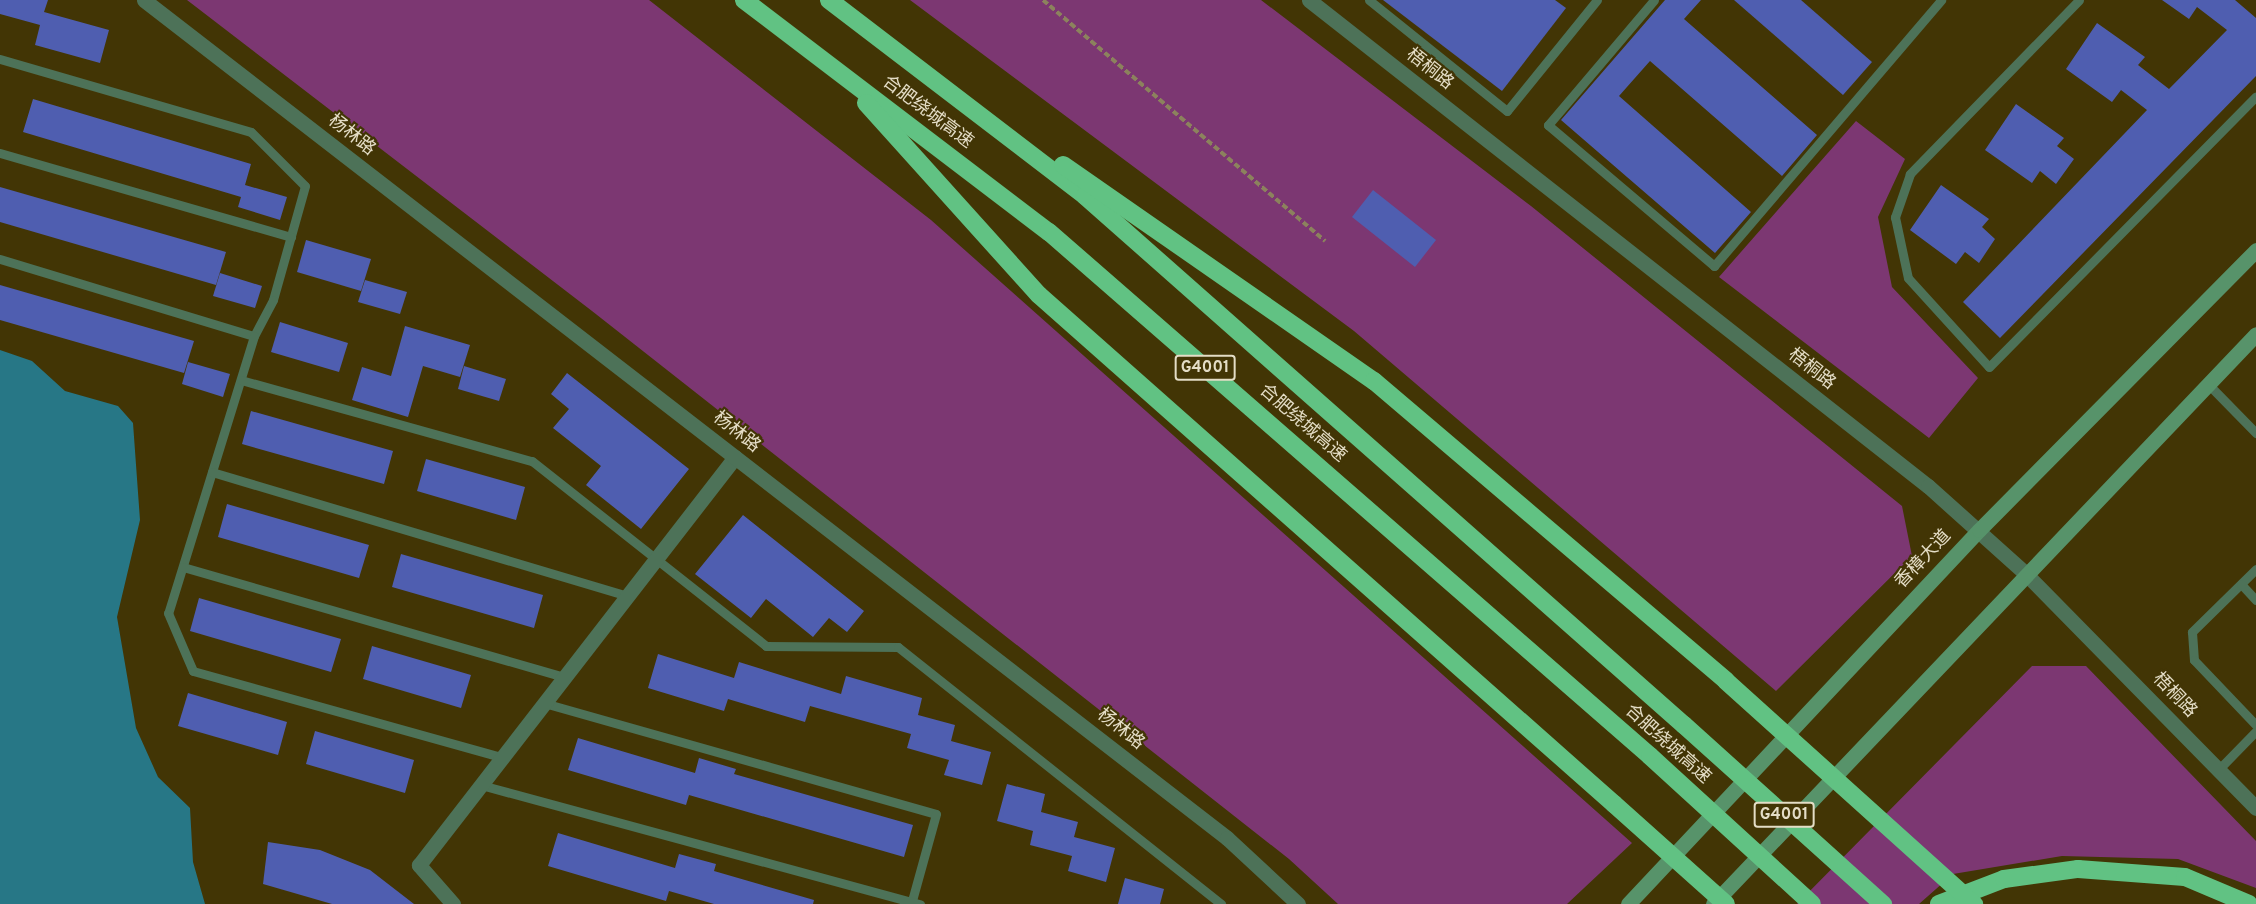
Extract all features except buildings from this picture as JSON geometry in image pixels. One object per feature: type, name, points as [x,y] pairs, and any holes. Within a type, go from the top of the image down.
[{"type":"highway","name":"合肥绕城高速","points":[[744,0],[1049,232],[1650,756],[1812,904]]},
{"type":"highway","name":"合肥绕城高速","points":[[829,0],[1085,195],[1883,904]]},
{"type":"highway","points":[[873,34],[1374,381],[1726,681],[1974,904]]},
{"type":"highway","points":[[837,70],[1039,295],[1726,904]]},
{"type":"highway","points":[[1939,904],[2004,879],[2078,869],[2185,877],[2249,904]]},
{"type":"main road","name":"香樟大道","points":[[1628,904],[1979,530],[2256,250]]},
{"type":"main road","points":[[1713,904],[2256,333]]},
{"type":"street","name":"杨林路","points":[[144,0],[1227,837],[1298,904]]},
{"type":"street","name":"梧桐路","points":[[1309,0],[1979,530],[2026,574],[2256,808]]},
{"type":"street","points":[[453,904],[418,865],[735,457]]},
{"type":"lane","points":[[1369,0],[1507,111],[1597,0]]},
{"type":"lane","points":[[1654,0],[1548,125],[1714,266],[1941,0]]},
{"type":"lane","points":[[2079,0],[1910,174],[1895,217],[1908,278],[1989,367],[2256,96]]},
{"type":"lane","points":[[0,59],[251,132],[305,186],[273,300],[254,336],[168,613],[193,670],[502,757]]},
{"type":"lane","points":[[0,153],[291,237]]},
{"type":"lane","points":[[0,258],[254,336]]},
{"type":"lane","points":[[241,380],[532,461],[766,646],[898,647],[1221,904]]},
{"type":"lane","points":[[2208,384],[2256,433]]},
{"type":"lane","points":[[212,472],[627,596]]},
{"type":"lane","points":[[183,567],[565,677]]},
{"type":"lane","points":[[2256,569],[2192,632],[2194,660],[2256,725]]},
{"type":"lane","points":[[2241,585],[2256,600]]},
{"type":"lane","points":[[481,785],[914,903],[936,814],[544,703]]},
{"type":"lane","points":[[2218,770],[2256,731]]},
{"type":"path","points":[[1043,0],[1325,241]]},
{"type":"shaded area","points":[[187,0],[649,0],[931,220],[1632,843],[1567,904],[1338,904],[1289,859],[592,311]]},
{"type":"shaded area","points":[[910,0],[1261,0],[1531,206],[1902,506],[1912,556],[1776,691],[1354,331]]},
{"type":"shaded area","points":[[1856,121],[1905,159],[1878,217],[1892,287],[1978,378],[1929,438],[1719,277]]},
{"type":"shaded area","points":[[2032,666],[2086,666],[2256,841],[2256,888],[2178,859],[2062,856],[1953,874],[1919,904],[1797,904]]},
{"type":"water","points":[[0,350],[32,361],[65,391],[118,406],[133,423],[140,520],[117,617],[136,728],[158,777],[190,808],[193,862],[205,904],[0,904]]}]
